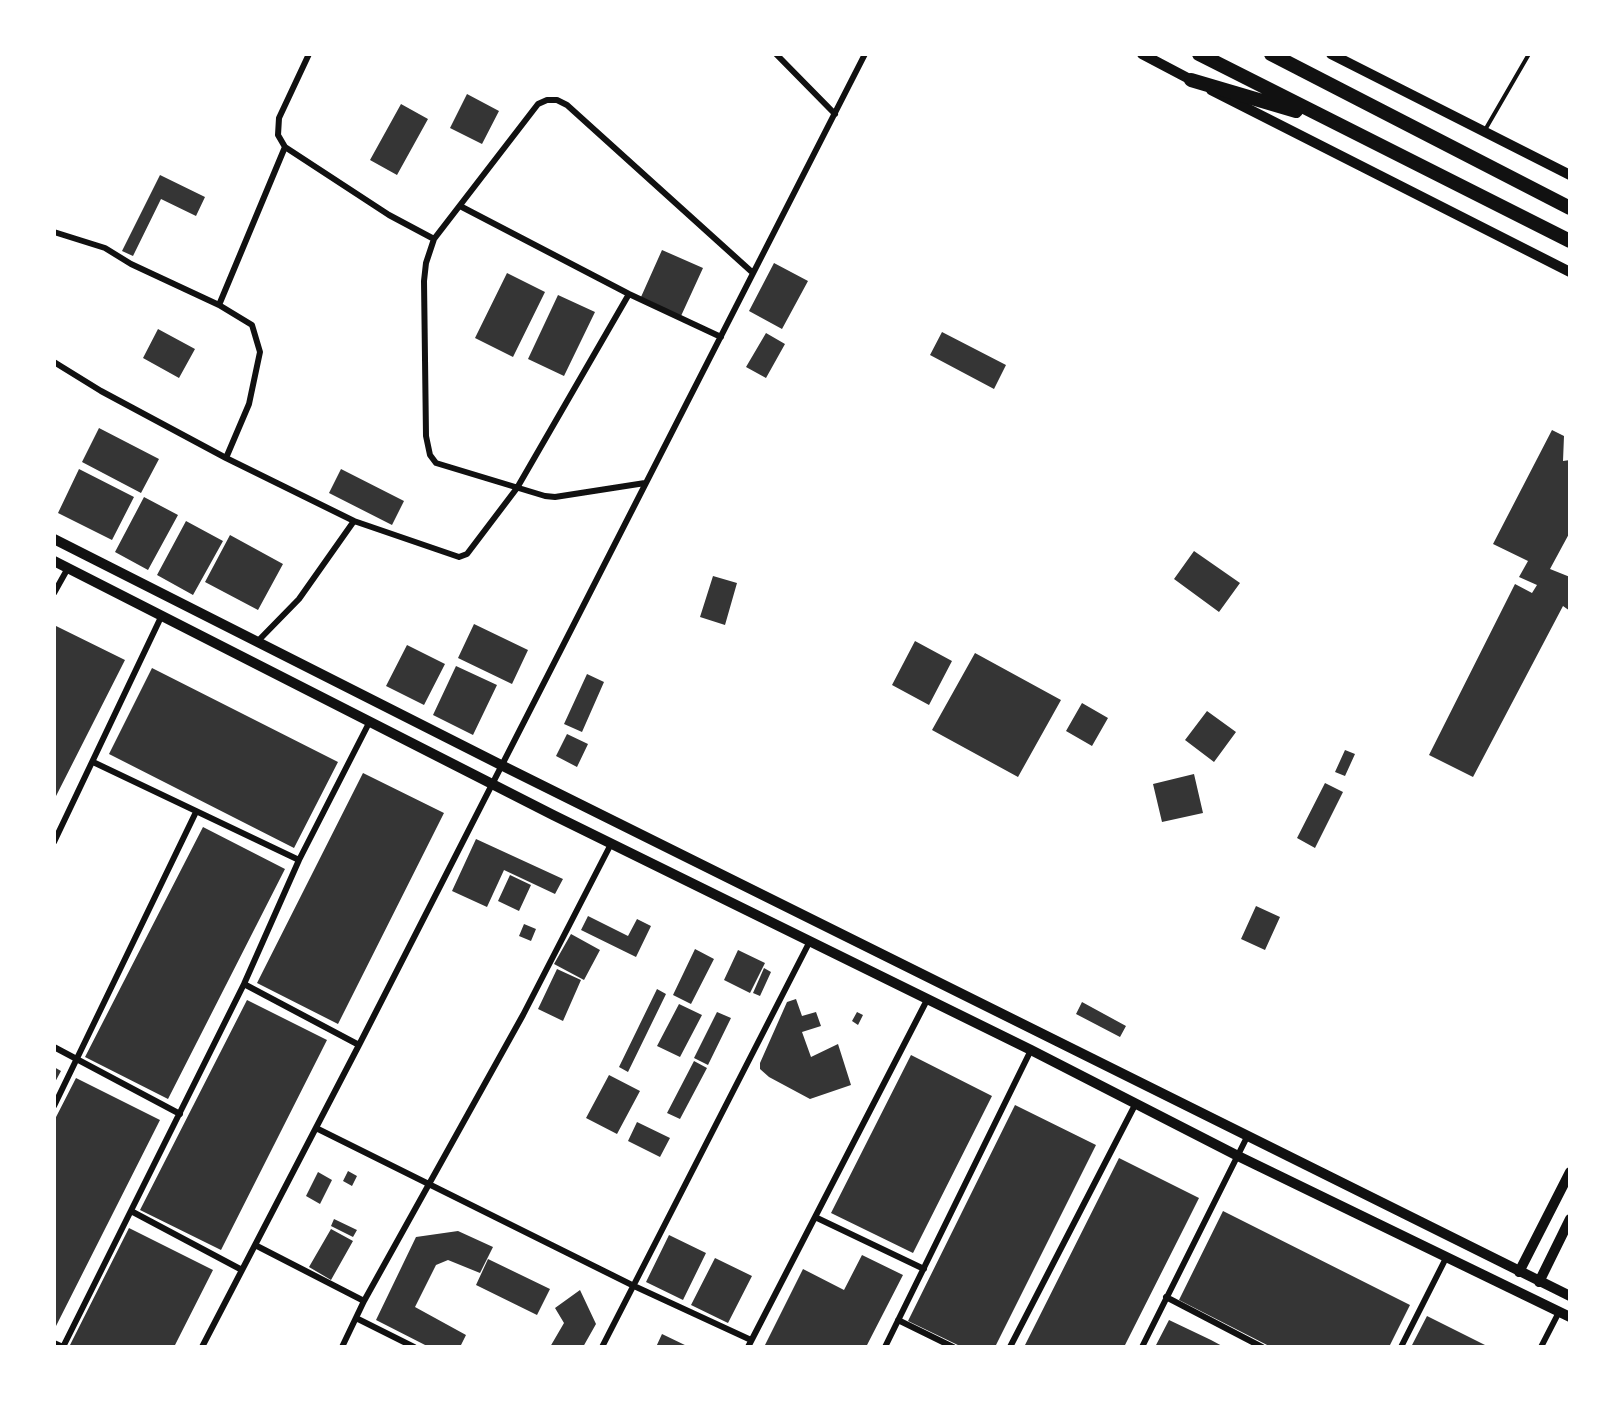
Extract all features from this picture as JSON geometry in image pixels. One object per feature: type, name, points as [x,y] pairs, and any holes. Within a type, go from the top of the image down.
[{"type":"highway","points":[[1199,54],[1570,241]]},
{"type":"highway","points":[[1271,54],[1570,208]]},
{"type":"highway","points":[[1191,80],[1328,121]]},
{"type":"street","points":[[309,54],[279,118],[278,135],[285,147],[389,215],[434,239]]},
{"type":"street","points":[[776,54],[836,114]]},
{"type":"street","points":[[202,1347],[866,54]]},
{"type":"street","points":[[1142,54],[1570,272]]},
{"type":"street","points":[[1331,54],[1570,175]]},
{"type":"street","points":[[645,483],[555,497],[436,463],[430,455],[426,436],[424,281],[426,263],[434,239],[538,104],[547,100],[557,100],[567,105],[753,273]]},
{"type":"street","points":[[219,305],[285,147]]},
{"type":"street","points":[[460,206],[629,294],[720,337]]},
{"type":"street","points":[[54,232],[105,248],[131,264],[219,305],[252,325],[260,352],[249,405],[226,458]]},
{"type":"street","points":[[54,362],[102,392],[226,458],[354,521],[459,557],[475,547],[517,488],[629,294]]},
{"type":"street","points":[[257,642],[298,599],[354,521]]},
{"type":"street","points":[[54,539],[501,765],[1570,1296]]},
{"type":"street","points":[[54,561],[611,844],[1030,1050],[1238,1156],[1570,1317]]},
{"type":"street","points":[[54,593],[68,568]]},
{"type":"street","points":[[54,842],[162,615]]},
{"type":"street","points":[[54,1343],[63,1347],[244,984],[299,860],[370,722]]},
{"type":"street","points":[[93,762],[299,860]]},
{"type":"street","points":[[54,1106],[196,812]]},
{"type":"street","points":[[342,1347],[364,1301],[524,1015],[611,844]]},
{"type":"street","points":[[602,1347],[810,941]]},
{"type":"street","points":[[244,984],[359,1045]]},
{"type":"street","points":[[316,1128],[749,1344],[927,1000]]},
{"type":"street","points":[[54,1047],[180,1114]]},
{"type":"street","points":[[885,1347],[1030,1050]]},
{"type":"street","points":[[1010,1347],[1136,1103]]},
{"type":"street","points":[[1142,1347],[1247,1137]]},
{"type":"street","points":[[1519,1272],[1570,1172]]},
{"type":"street","points":[[130,1211],[242,1270]]},
{"type":"street","points":[[815,1217],[924,1269]]},
{"type":"street","points":[[1539,1282],[1570,1219]]},
{"type":"street","points":[[255,1245],[364,1301]]},
{"type":"street","points":[[1401,1347],[1446,1258]]},
{"type":"street","points":[[1166,1297],[1262,1347]]},
{"type":"street","points":[[1541,1347],[1559,1312]]},
{"type":"street","points":[[356,1318],[414,1347]]},
{"type":"street","points":[[898,1320],[953,1347]]},
{"type":"lane","points":[[1484,131],[1529,54]]},
{"type":"building","points":[[467,94],[499,111],[482,144],[450,128]]},
{"type":"building","points":[[401,104],[428,119],[397,175],[370,160]]},
{"type":"building","points":[[160,175],[205,197],[196,216],[161,199],[133,256],[122,251]]},
{"type":"building","points":[[662,250],[703,268],[681,316],[641,297]]},
{"type":"building","points":[[774,263],[808,281],[782,329],[749,311]]},
{"type":"building","points":[[507,273],[545,292],[513,357],[475,338]]},
{"type":"building","points":[[558,295],[595,312],[564,376],[528,359]]},
{"type":"building","points":[[158,329],[195,349],[179,378],[143,358]]},
{"type":"building","points":[[942,332],[1006,365],[994,389],[930,355]]},
{"type":"building","points":[[766,333],[785,344],[766,378],[746,367]]},
{"type":"building","points":[[99,428],[159,459],[141,493],[82,462]]},
{"type":"building","points":[[1552,430],[1564,436],[1563,461],[1570,460],[1570,532],[1550,569],[1570,577],[1570,611],[1563,606],[1473,777],[1429,755],[1515,584],[1532,593],[1537,585],[1519,577],[1528,561],[1493,544]]},
{"type":"building","points":[[79,469],[134,497],[112,540],[58,513]]},
{"type":"building","points":[[341,469],[404,501],[392,525],[329,493]]},
{"type":"building","points":[[144,497],[178,515],[148,570],[115,552]]},
{"type":"building","points":[[186,521],[223,541],[193,595],[157,575]]},
{"type":"building","points":[[230,535],[283,564],[258,610],[205,582]]},
{"type":"building","points":[[1194,551],[1240,583],[1219,612],[1174,579]]},
{"type":"building","points":[[713,576],[737,583],[725,625],[700,617]]},
{"type":"building","points":[[474,624],[528,650],[512,684],[458,658]]},
{"type":"building","points":[[54,625],[125,660],[54,800]]},
{"type":"building","points":[[915,641],[952,661],[929,705],[892,685]]},
{"type":"building","points":[[407,645],[445,664],[424,705],[386,686]]},
{"type":"building","points":[[975,653],[1061,700],[1018,777],[932,730]]},
{"type":"building","points":[[456,666],[497,685],[473,735],[433,715]]},
{"type":"building","points":[[152,668],[338,762],[294,848],[109,754]]},
{"type":"building","points":[[587,674],[604,682],[582,732],[564,724]]},
{"type":"building","points":[[1082,703],[1108,718],[1092,746],[1066,731]]},
{"type":"building","points":[[1207,711],[1236,732],[1214,762],[1185,740]]},
{"type":"building","points":[[567,734],[588,744],[577,767],[556,756]]},
{"type":"building","points":[[1345,750],[1355,754],[1345,776],[1335,772]]},
{"type":"building","points":[[363,773],[444,813],[338,1024],[257,983]]},
{"type":"building","points":[[1194,774],[1203,813],[1162,822],[1153,784]]},
{"type":"building","points":[[1325,783],[1343,792],[1315,848],[1297,838]]},
{"type":"building","points":[[203,827],[285,869],[168,1099],[85,1057]]},
{"type":"building","points":[[476,839],[563,879],[555,894],[504,870],[487,907],[452,891]]},
{"type":"building","points":[[510,875],[531,885],[519,911],[498,901]]},
{"type":"building","points":[[1256,906],[1280,917],[1265,950],[1241,939]]},
{"type":"building","points":[[588,916],[628,936],[637,919],[651,926],[636,957],[581,930]]},
{"type":"building","points":[[524,924],[536,929],[531,941],[519,936]]},
{"type":"building","points":[[571,934],[600,950],[584,980],[554,964]]},
{"type":"building","points":[[695,949],[714,959],[691,1004],[673,995]]},
{"type":"building","points":[[738,950],[765,963],[750,993],[724,980]]},
{"type":"building","points":[[764,968],[771,972],[760,996],[753,993]]},
{"type":"building","points":[[557,969],[581,980],[563,1021],[538,1009]]},
{"type":"building","points":[[657,989],[666,994],[628,1072],[619,1067]]},
{"type":"building","points":[[796,999],[802,1016],[816,1012],[821,1026],[802,1032],[811,1057],[838,1044],[851,1085],[810,1099],[769,1077],[760,1069],[760,1063],[787,1002]]},
{"type":"building","points":[[247,1000],[327,1040],[221,1250],[140,1210]]},
{"type":"building","points":[[1082,1002],[1126,1026],[1120,1037],[1076,1014]]},
{"type":"building","points":[[679,1004],[702,1015],[680,1057],[657,1046]]},
{"type":"building","points":[[717,1012],[731,1018],[708,1065],[694,1058]]},
{"type":"building","points":[[857,1012],[863,1015],[858,1025],[852,1021]]},
{"type":"building","points":[[911,1055],[992,1096],[913,1253],[831,1213]]},
{"type":"building","points":[[694,1061],[707,1068],[680,1119],[667,1113]]},
{"type":"building","points":[[54,1067],[61,1071],[54,1084]]},
{"type":"building","points":[[609,1075],[640,1091],[617,1134],[586,1118]]},
{"type":"building","points":[[76,1078],[160,1120],[54,1330],[54,1121]]},
{"type":"building","points":[[1015,1105],[1096,1145],[995,1347],[962,1347],[908,1321]]},
{"type":"building","points":[[637,1122],[670,1138],[660,1157],[628,1141]]},
{"type":"building","points":[[1119,1158],[1199,1198],[1184,1228],[1124,1347],[1024,1347]]},
{"type":"building","points":[[348,1171],[357,1176],[352,1186],[343,1181]]},
{"type":"building","points":[[318,1172],[332,1180],[320,1204],[306,1196]]},
{"type":"building","points":[[1223,1211],[1410,1305],[1389,1347],[1271,1347],[1179,1300]]},
{"type":"building","points":[[334,1219],[357,1230],[353,1237],[331,1226]]},
{"type":"building","points":[[129,1228],[213,1270],[174,1347],[69,1347]]},
{"type":"building","points":[[331,1229],[353,1241],[331,1280],[309,1267]]},
{"type":"building","points":[[458,1231],[493,1247],[480,1273],[448,1260],[436,1265],[415,1307],[466,1335],[460,1347],[429,1347],[376,1320],[416,1237]]},
{"type":"building","points":[[669,1235],[706,1253],[683,1300],[646,1282]]},
{"type":"building","points":[[862,1255],[903,1275],[866,1347],[764,1347],[803,1269],[844,1290]]},
{"type":"building","points":[[715,1258],[752,1276],[728,1323],[691,1305]]},
{"type":"building","points":[[488,1259],[550,1289],[537,1315],[476,1285]]},
{"type":"building","points":[[580,1290],[596,1324],[583,1347],[550,1347],[564,1323],[555,1308]]},
{"type":"building","points":[[1427,1316],[1489,1347],[1411,1347]]},
{"type":"building","points":[[1169,1320],[1211,1340],[1224,1347],[1155,1347]]},
{"type":"building","points":[[662,1334],[689,1347],[656,1347]]}]
